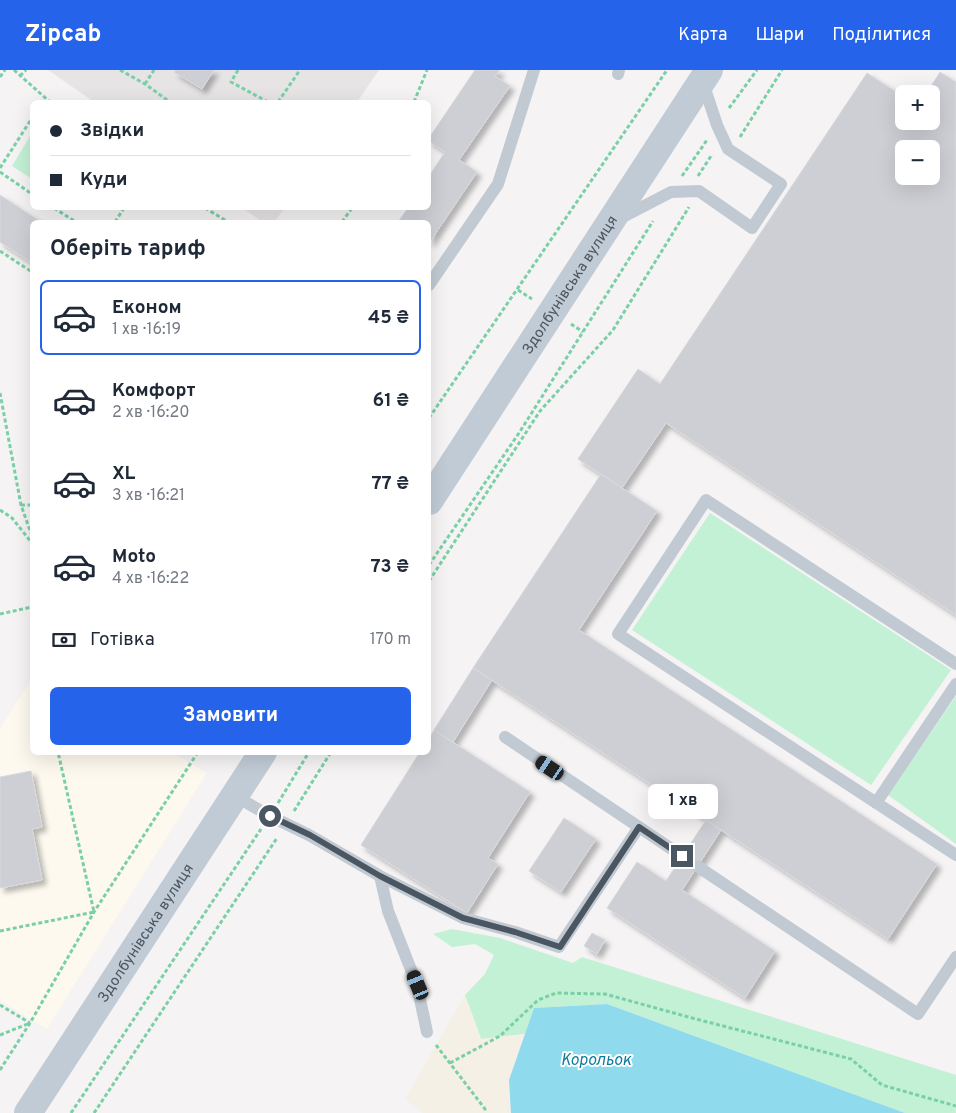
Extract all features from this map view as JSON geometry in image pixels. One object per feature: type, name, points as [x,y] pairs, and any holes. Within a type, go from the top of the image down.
[{"type":"street","name":"Здолбунівська вулиця","points":[[431,498],[706,75]]},
{"type":"street","name":"Здолбунівська вулиця","points":[[28,1113],[261,755]]},
{"type":"lane","points":[[431,282],[498,184],[534,70]]},
{"type":"lane","points":[[609,224],[671,192],[699,191],[752,228],[781,184],[728,149],[717,125],[706,75]]},
{"type":"lane","points":[[956,664],[706,500],[618,634],[956,855]]},
{"type":"lane","points":[[876,803],[956,684]]},
{"type":"lane","points":[[505,738],[682,856]]},
{"type":"lane","points":[[235,796],[270,816],[310,835],[380,876],[463,918],[560,947],[639,827]]},
{"type":"lane","points":[[697,866],[918,1014],[956,957]]},
{"type":"lane","points":[[380,876],[388,910],[418,985],[426,1032]]},
{"type":"path","points":[[0,77],[5,70]]},
{"type":"path","points":[[14,70],[43,100]]},
{"type":"path","points":[[20,76],[26,70]]},
{"type":"path","points":[[120,70],[145,84],[167,100]]},
{"type":"path","points":[[145,84],[154,70]]},
{"type":"path","points":[[238,70],[231,82],[264,100]]},
{"type":"path","points":[[279,100],[300,70]]},
{"type":"path","points":[[415,100],[427,70]]},
{"type":"path","points":[[431,415],[667,70]]},
{"type":"path","points":[[431,563],[519,434],[671,192],[757,70]]},
{"type":"path","points":[[431,579],[540,411],[613,330],[699,191],[697,178],[711,156],[734,146],[782,70]]},
{"type":"path","points":[[0,168],[30,121]]},
{"type":"path","points":[[0,172],[30,193]]},
{"type":"path","points":[[57,210],[73,220]]},
{"type":"path","points":[[209,210],[225,220]]},
{"type":"path","points":[[0,251],[30,271]]},
{"type":"path","points":[[0,393],[21,505],[30,530]]},
{"type":"path","points":[[21,505],[30,504]]},
{"type":"path","points":[[0,510],[12,518],[30,540]]},
{"type":"path","points":[[0,614],[30,607]]},
{"type":"path","points":[[59,755],[94,912]]},
{"type":"path","points":[[0,1070],[30,1023],[94,912],[196,755]]},
{"type":"path","points":[[71,1113],[270,816],[307,755]]},
{"type":"path","points":[[94,1113],[286,824],[329,755]]},
{"type":"path","points":[[0,931],[94,912]]},
{"type":"path","points":[[450,1062],[500,1036],[538,1000],[556,993],[605,994],[851,1059],[882,1085],[956,1106]]},
{"type":"path","points":[[0,1005],[30,1023]]},
{"type":"path","points":[[0,1035],[30,1023]]},
{"type":"path","points":[[426,1032],[485,1110],[485,1113]]},
{"type":"shaded area","points":[[48,70],[379,70],[358,100],[91,100]]},
{"type":"shaded area","points":[[245,210],[283,210],[276,220],[260,220]]},
{"type":"shaded area","points":[[30,682],[30,755],[176,755],[207,773],[47,1029],[0,1000],[0,728]]},
{"type":"green space","points":[[30,136],[30,178],[12,166]]},
{"type":"green space","points":[[710,513],[951,670],[871,785],[632,630]]},
{"type":"green space","points":[[956,696],[956,844],[888,795]]},
{"type":"green space","points":[[452,929],[500,938],[573,963],[582,957],[956,1075],[956,1113],[905,1113],[607,1004],[534,1008],[525,1034],[481,1039],[465,995],[485,974],[494,955],[475,944],[452,947],[433,934]]},
{"type":"sand","points":[[465,995],[481,1039],[525,1034],[509,1080],[511,1113],[422,1113],[405,1099]]},
{"type":"water","name":"Корольок","points":[[607,1004],[905,1113],[511,1113],[509,1080],[534,1008]]},
{"type":"building","points":[[176,70],[214,70],[202,89],[174,72]]},
{"type":"building","points":[[475,70],[500,70],[495,76],[510,86],[459,160],[477,172],[431,240],[431,220],[399,220],[407,210],[431,210],[431,173],[445,152],[431,142],[431,135]]},
{"type":"building","points":[[940,72],[956,82],[956,615],[666,423],[622,488],[578,459],[638,369],[660,384],[867,73],[895,91],[895,130],[940,130],[940,85],[932,85]]},
{"type":"building","points":[[0,195],[38,220],[30,220],[30,262],[0,242]]},
{"type":"building","points":[[601,474],[657,511],[579,630],[937,864],[888,939],[473,668]]},
{"type":"building","points":[[473,668],[492,680],[453,742],[434,730]]},
{"type":"building","points":[[434,730],[530,792],[488,858],[498,864],[467,913],[361,845],[418,755],[431,755],[431,735]]},
{"type":"building","points":[[31,771],[42,827],[32,829],[42,880],[0,888],[0,777]]},
{"type":"building","points":[[564,818],[596,839],[561,892],[529,871]]},
{"type":"building","points":[[706,820],[721,830],[682,890],[775,951],[745,998],[607,908],[637,862],[666,881]]},
{"type":"building","points":[[592,933],[605,940],[597,954],[584,946]]},
{"type":"route","points":[[270,816],[310,835],[380,876],[463,918],[560,947],[639,827],[682,856]]}]
